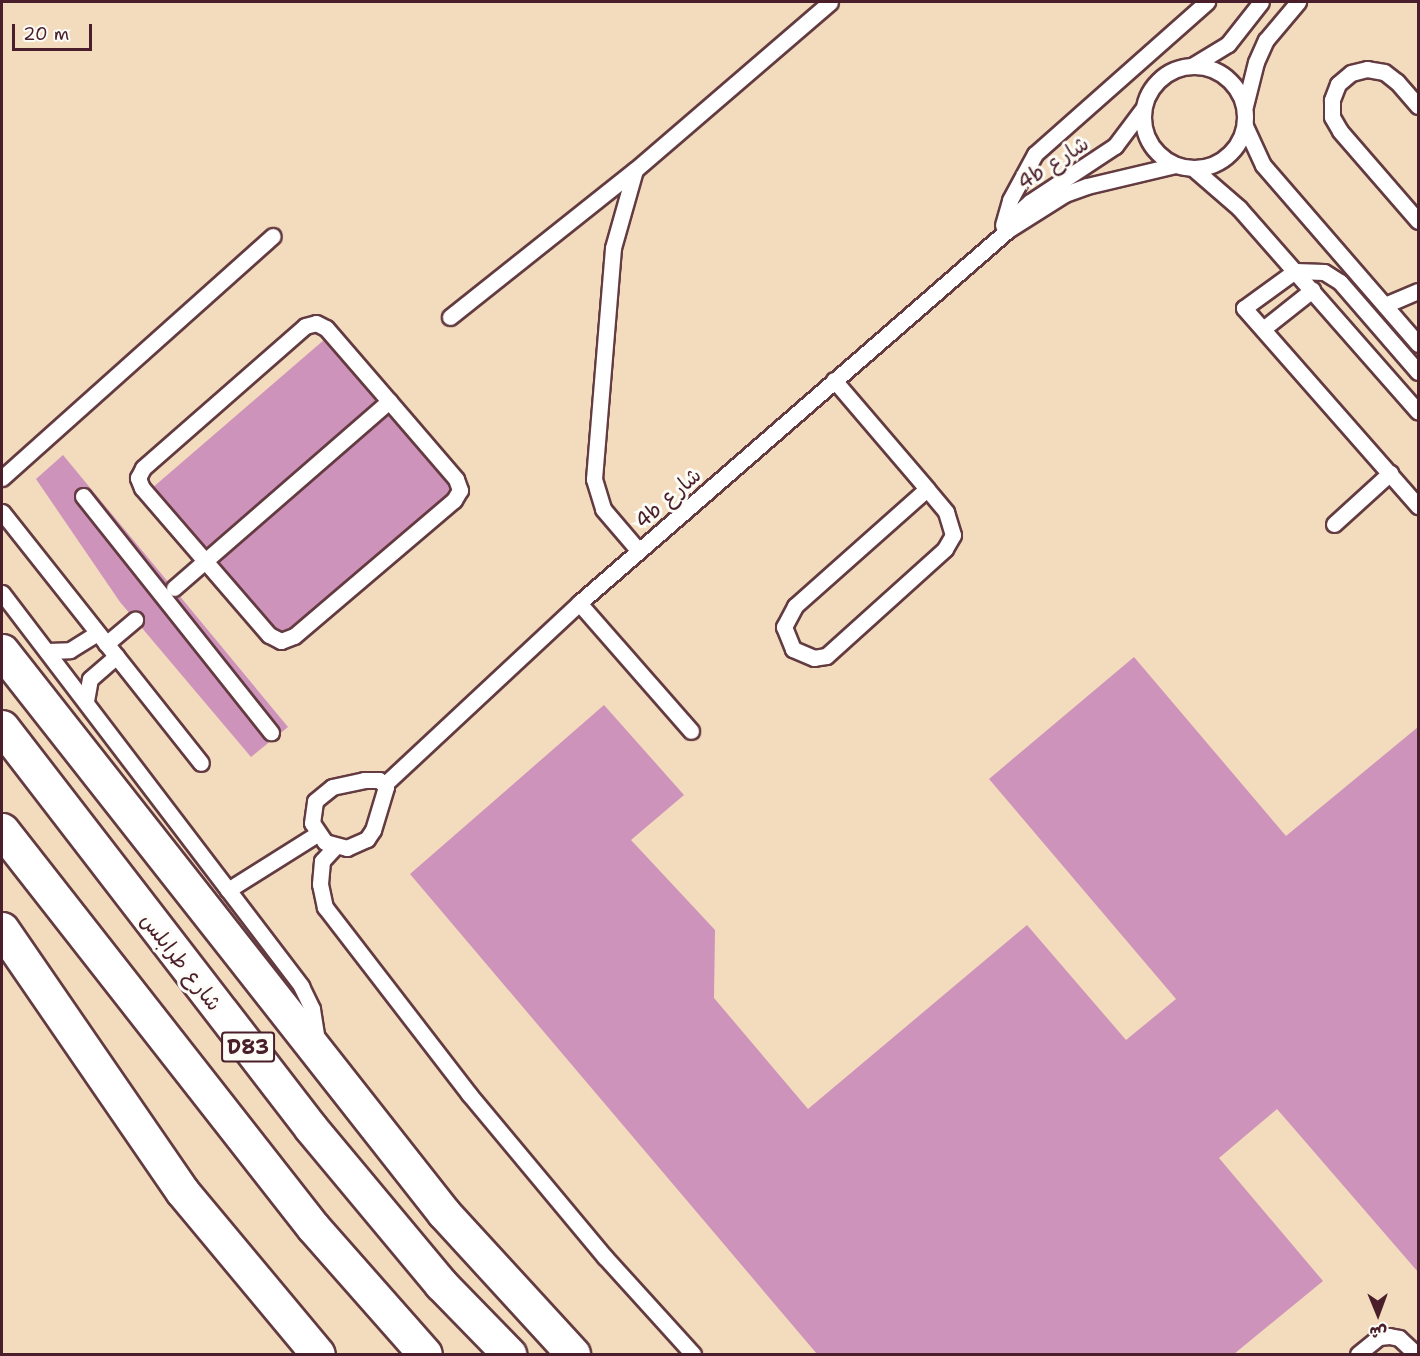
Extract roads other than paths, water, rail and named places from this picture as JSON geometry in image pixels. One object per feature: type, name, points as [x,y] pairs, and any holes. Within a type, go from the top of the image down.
[{"type":"highway","points":[[2,651],[444,1213],[573,1354]]},
{"type":"highway","name":"شارع طرابلس","points":[[2,727],[311,1128],[441,1284],[509,1354]]},
{"type":"highway","name":"D83","points":[[2,830],[306,1218],[425,1354]]},
{"type":"highway","points":[[2,929],[182,1191],[318,1354]]},
{"type":"lane","points":[[450,317],[635,170],[830,2]]},
{"type":"lane","points":[[1003,225],[1021,176],[1041,147],[1207,2]]},
{"type":"lane","name":"4b شارع","points":[[1194,169],[1176,165],[1161,157],[1149,143],[1143,127],[1143,109],[1148,92],[1160,79],[1192,66],[1228,44],[1261,2]]},
{"type":"lane","points":[[1244,109],[1263,47],[1298,2]]},
{"type":"lane","points":[[1192,66],[1227,78],[1239,92],[1244,109],[1245,126],[1263,165],[1419,344]]},
{"type":"lane","points":[[1419,106],[1397,82],[1384,72],[1367,69],[1344,79],[1332,100],[1332,117],[1340,132],[1419,221]]},
{"type":"lane","name":"4b شارع","points":[[985,250],[1003,225],[1030,202],[1115,146],[1143,109]]},
{"type":"lane","points":[[1194,169],[1227,157],[1245,126]]},
{"type":"lane","name":"4b شارع","points":[[385,784],[579,603],[985,250],[1065,194],[1116,176],[1176,165]]},
{"type":"lane","points":[[1194,169],[1225,194],[1419,412]]},
{"type":"lane","points":[[635,170],[613,248],[594,479],[603,509],[639,551]]},
{"type":"lane","points":[[2,478],[273,236]]},
{"type":"lane","points":[[1419,372],[1340,282],[1324,272],[1295,271],[1244,308],[1419,506]]},
{"type":"lane","points":[[1263,329],[1312,290]]},
{"type":"lane","points":[[1385,305],[1419,291]]},
{"type":"lane","points":[[311,323],[322,324],[389,401],[459,483],[454,500],[288,640],[275,639],[142,488],[140,472],[311,323]]},
{"type":"lane","points":[[834,381],[927,489],[951,519],[950,543],[826,656],[814,658],[793,649],[784,627],[795,606],[927,489]]},
{"type":"lane","points":[[174,588],[389,401]]},
{"type":"lane","points":[[1334,524],[1390,473]]},
{"type":"lane","points":[[83,496],[271,732]]},
{"type":"lane","points":[[2,512],[201,763]]},
{"type":"lane","points":[[2,592],[304,991],[312,1009],[318,1054]]},
{"type":"lane","points":[[579,603],[692,731]]},
{"type":"lane","points":[[47,651],[70,650],[101,638],[135,620]]},
{"type":"lane","points":[[86,701],[90,679],[116,656]]},
{"type":"lane","points":[[372,779],[385,784],[376,821],[367,839],[346,848],[335,847],[317,834],[312,812],[322,792],[372,779]]},
{"type":"lane","points":[[228,890],[317,834]]},
{"type":"lane","points":[[335,847],[322,861],[320,884],[325,907],[469,1094],[605,1257],[693,1354]]},
{"type":"lane","points":[[1358,1354],[1379,1337],[1389,1335],[1399,1338],[1416,1354]]}]
